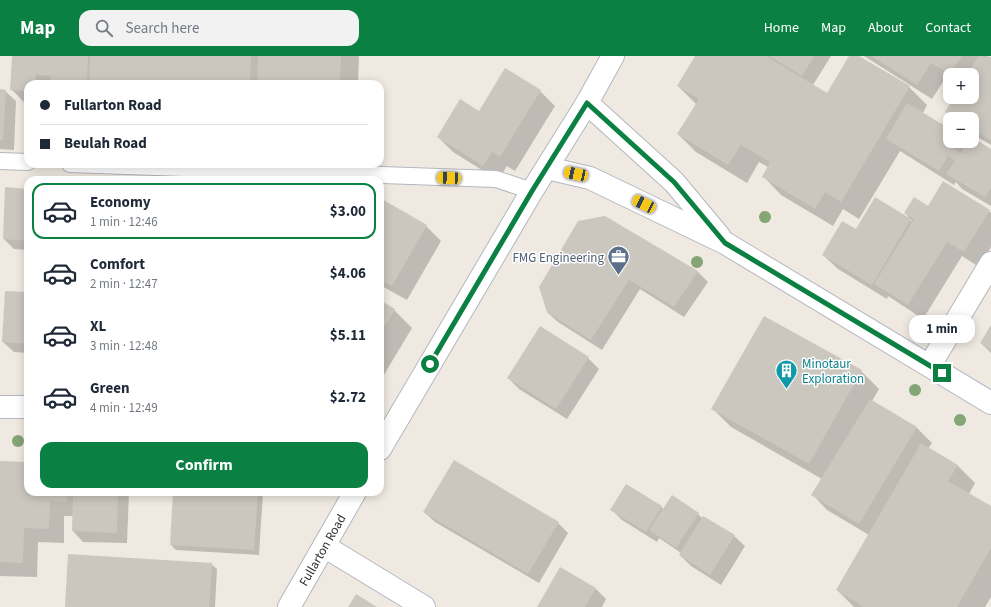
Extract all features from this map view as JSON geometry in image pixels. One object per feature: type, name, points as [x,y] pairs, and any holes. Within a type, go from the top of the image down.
[{"type":"street","points":[[384,440],[532,191],[587,103],[613,56]]},
{"type":"street","points":[[587,103],[674,182],[725,243]]},
{"type":"street","points":[[547,168],[590,178],[725,243],[991,403]]},
{"type":"street","points":[[930,365],[991,263]]},
{"type":"street","points":[[0,407],[24,407]]},
{"type":"street","name":"Fullarton Road","points":[[289,607],[353,496]]},
{"type":"street","points":[[324,546],[424,607]]},
{"type":"lane","points":[[0,162],[24,162]]},
{"type":"lane","points":[[184,168],[496,179],[532,191]]},
{"type":"building","points":[[12,56],[88,56],[87,80],[51,80],[51,76],[36,75],[35,80],[24,80],[24,91],[10,90]]},
{"type":"building","points":[[90,56],[251,56],[250,80],[89,80]]},
{"type":"building","points":[[258,56],[341,56],[340,80],[257,80]]},
{"type":"building","points":[[695,56],[766,56],[827,93],[849,56],[859,56],[910,86],[841,202],[825,192],[815,209],[762,177],[770,162],[741,145],[728,165],[677,134],[699,99],[677,86]]},
{"type":"building","points":[[769,56],[814,56],[802,76]]},
{"type":"building","points":[[871,56],[962,56],[954,68],[943,68],[943,70],[931,63],[917,85]]},
{"type":"building","points":[[978,56],[991,57],[991,140],[979,133],[979,112],[945,112],[950,104],[979,104],[979,68],[971,68]]},
{"type":"building","points":[[505,68],[541,90],[500,157],[492,152],[483,166],[437,137],[460,99],[479,111]]},
{"type":"building","points":[[0,89],[6,90],[3,140],[0,140]]},
{"type":"building","points":[[907,103],[943,125],[943,148],[953,148],[961,153],[964,148],[979,148],[979,141],[991,149],[991,188],[985,197],[946,174],[955,161],[948,156],[939,171],[886,139]]},
{"type":"building","points":[[943,181],[990,210],[964,252],[947,242],[908,305],[874,284],[914,219],[904,213],[914,197],[928,206]]},
{"type":"building","points":[[5,187],[24,189],[24,241],[3,239]]},
{"type":"building","points":[[875,197],[911,219],[872,285],[822,255],[842,221],[856,229]]},
{"type":"building","points":[[384,200],[427,225],[392,286],[384,282]]},
{"type":"building","name":"FMG Engineering","points":[[605,216],[698,271],[674,307],[629,280],[591,340],[547,312],[539,287],[578,221]]},
{"type":"building","points":[[5,291],[24,292],[24,344],[2,342]]},
{"type":"building","points":[[384,302],[395,309],[384,327]]},
{"type":"building","name":"Minotaur Exploration","points":[[764,316],[862,370],[809,464],[711,409]]},
{"type":"building","points":[[991,325],[991,350],[980,343]]},
{"type":"building","points":[[540,326],[589,357],[556,409],[507,378]]},
{"type":"building","points":[[870,399],[917,427],[859,524],[811,495]]},
{"type":"building","points":[[921,443],[958,465],[948,481],[991,506],[991,548],[957,607],[862,607],[836,590]]},
{"type":"building","points":[[454,460],[559,522],[528,574],[423,512]]},
{"type":"building","points":[[0,461],[24,462],[24,496],[67,496],[67,502],[50,501],[49,529],[24,528],[23,563],[0,562]]},
{"type":"building","points":[[626,484],[662,506],[646,532],[610,510]]},
{"type":"building","points":[[672,495],[699,513],[676,548],[649,530]]},
{"type":"building","points":[[73,496],[118,496],[117,533],[72,531]]},
{"type":"building","points":[[173,496],[258,496],[254,550],[170,545]]},
{"type":"building","points":[[703,516],[735,535],[710,575],[679,555]]},
{"type":"building","points":[[68,554],[212,563],[209,607],[65,607]]},
{"type":"building","points":[[560,567],[596,588],[585,607],[537,607]]},
{"type":"building","points":[[356,594],[377,607],[348,607]]},
{"type":"place","name":"FMG Engineering","points":[[619,276]]},
{"type":"place","name":"Minotaur Exploration","points":[[787,390]]},
{"type":"route","points":[[430,364],[532,191],[587,103],[674,182],[725,243],[942,373]]}]
